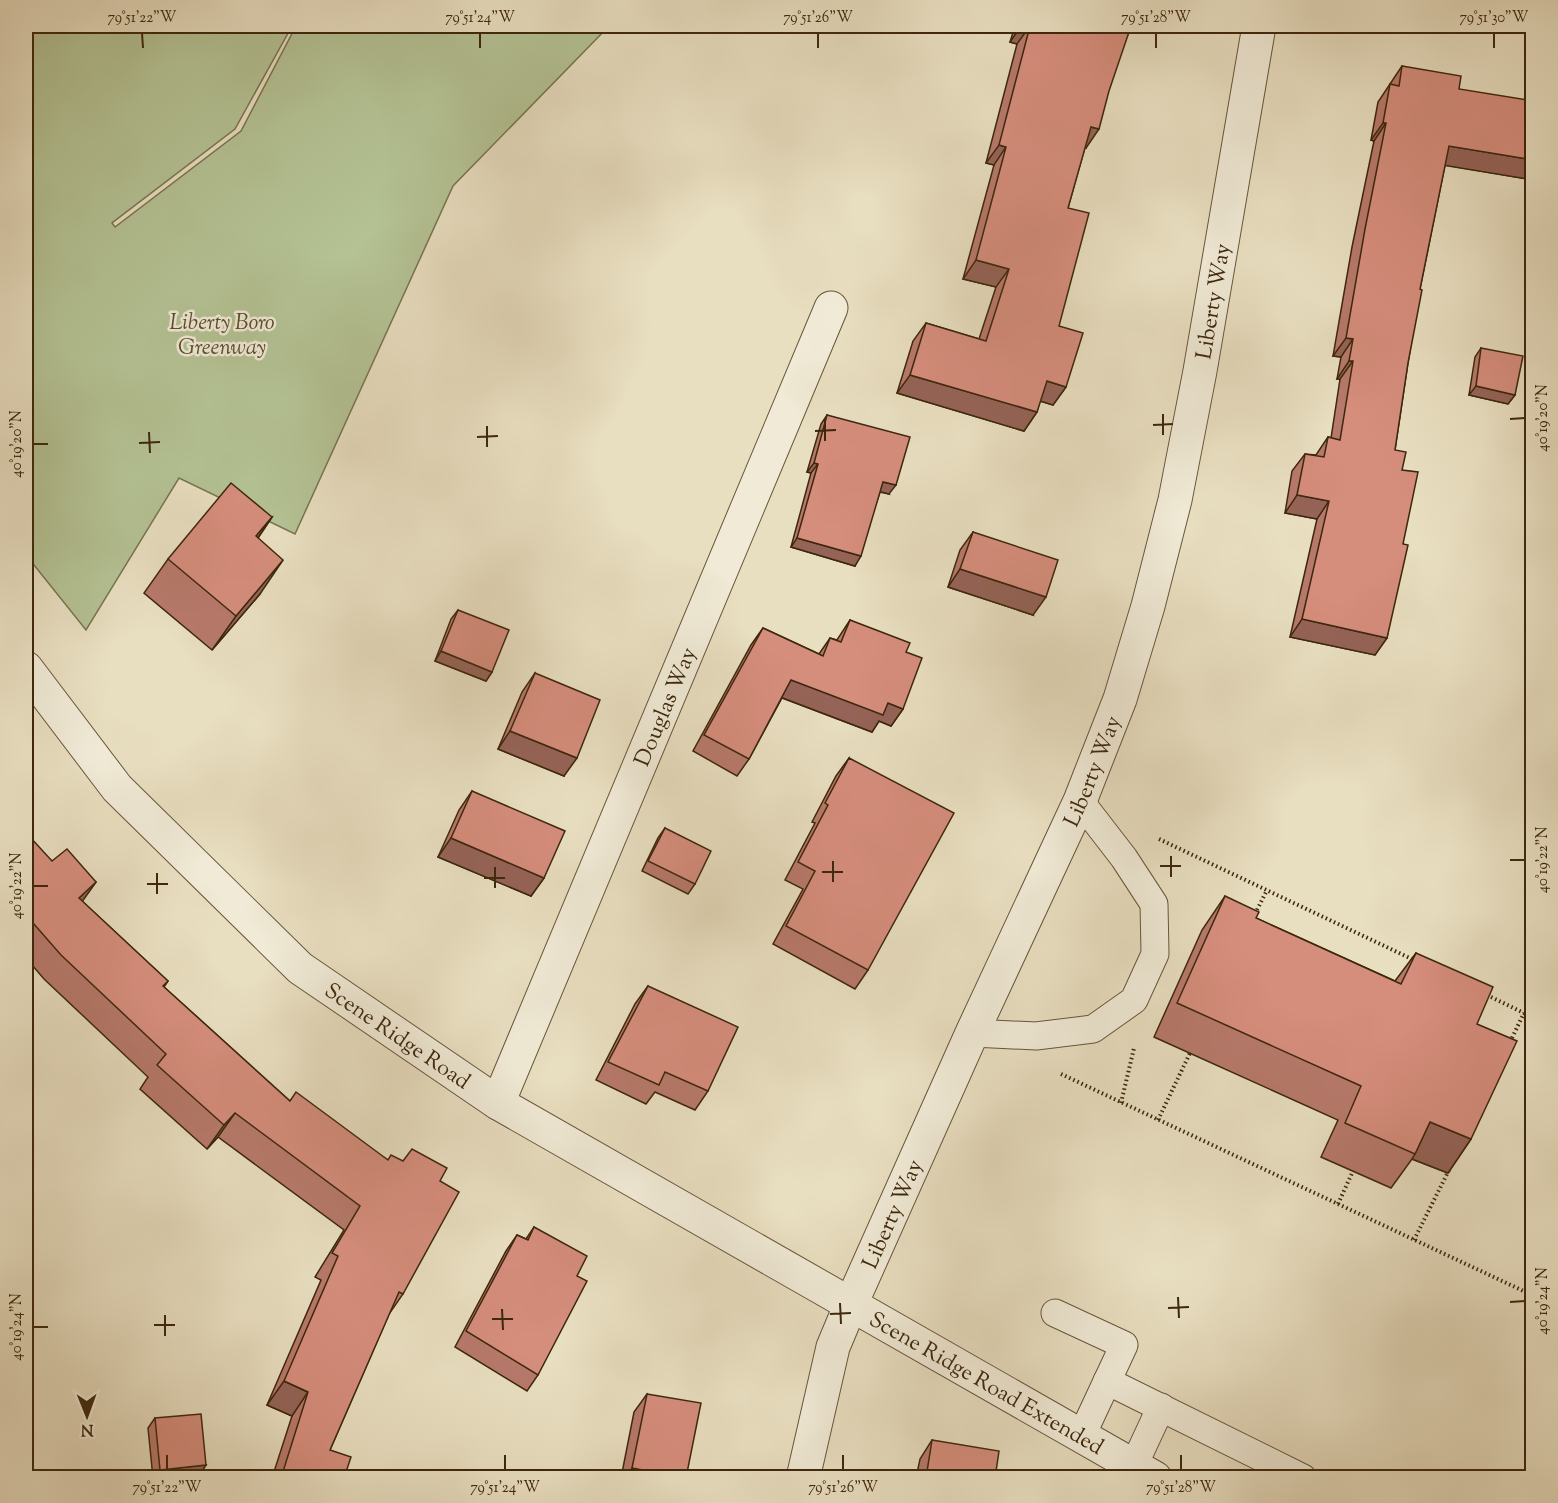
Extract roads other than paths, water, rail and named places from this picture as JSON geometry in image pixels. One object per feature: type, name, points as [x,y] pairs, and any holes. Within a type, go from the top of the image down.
[{"type":"street","name":"Liberty Way","points":[[803,1478],[833,1347],[972,1034],[1080,801],[1120,699],[1148,606],[1175,500],[1202,359],[1259,26]]},
{"type":"street","name":"Douglas Way","points":[[498,1103],[831,308]]},
{"type":"street","name":"Scene Ridge Road","points":[[26,668],[117,788],[300,968],[498,1103],[851,1304]]},
{"type":"street","name":"Scene Ridge Road Extended","points":[[851,1304],[1082,1435],[1133,1470]]},
{"type":"lane","points":[[972,1034],[1036,1035],[1093,1029],[1134,1000],[1155,954],[1154,904],[1124,858],[1080,801]]},
{"type":"lane","points":[[1055,1312],[1124,1345],[1082,1435]]},
{"type":"lane","points":[[1107,1381],[1294,1475]]},
{"type":"lane","points":[[1133,1470],[1161,1407]]},
{"type":"park label","name":"Liberty Boro Greenway","points":[[222,334]]}]
